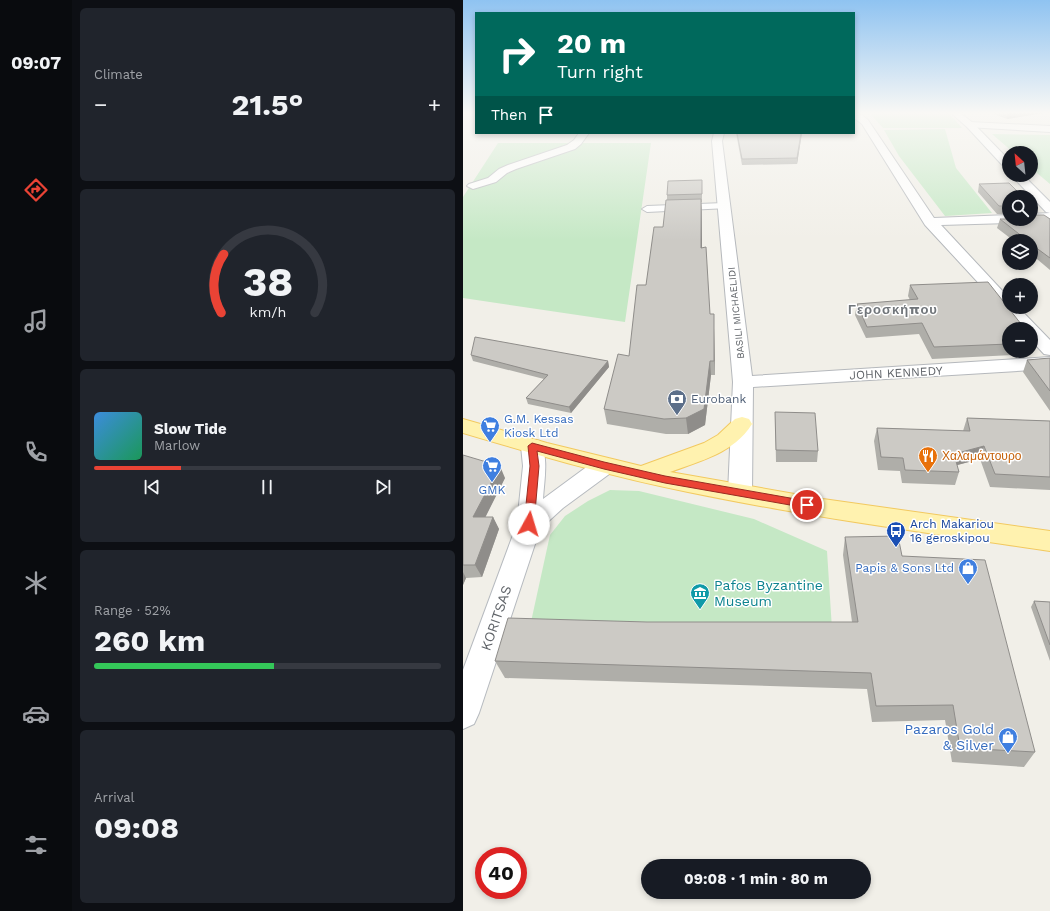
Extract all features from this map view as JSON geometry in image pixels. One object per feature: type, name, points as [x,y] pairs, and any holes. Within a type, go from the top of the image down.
[{"type":"main road","points":[[641,474],[712,448],[726,440],[742,424]]},
{"type":"main road","points":[[463,426],[604,466],[641,474],[740,493],[1050,541]]},
{"type":"street","points":[[473,186],[492,180],[503,171],[512,167],[549,155]]},
{"type":"street","name":"BASILI MICHAELIDI","points":[[718,155],[743,382],[740,493]]},
{"type":"street","points":[[886,155],[930,222],[1002,299]]},
{"type":"street","points":[[1024,182],[1050,209]]},
{"type":"street","points":[[1038,218],[1050,217]]},
{"type":"street","points":[[930,222],[1002,219]]},
{"type":"street","points":[[1015,314],[1023,322]]},
{"type":"street","points":[[1038,338],[1050,350]]},
{"type":"street","name":"JOHN KENNEDY","points":[[743,382],[1050,363]]},
{"type":"street","name":"KORITSAS","points":[[463,713],[529,524],[534,466],[532,446]]},
{"type":"street","points":[[529,524],[555,502],[604,466]]},
{"type":"lane","points":[[647,209],[724,206]]},
{"type":"green space","points":[[491,155],[649,155],[625,322],[463,298],[463,197]]},
{"type":"green space","points":[[898,155],[952,155],[956,168],[992,213],[945,216]]},
{"type":"green space","points":[[1038,155],[1050,155],[1050,184],[1038,174]]},
{"type":"green space","points":[[610,490],[639,491],[754,519],[827,551],[832,629],[529,631],[550,535],[565,516],[588,501]]},
{"type":"building","points":[[741,155],[798,155],[797,158],[742,159]]},
{"type":"building","points":[[702,180],[702,194],[667,195],[668,181]]},
{"type":"building","points":[[1009,183],[1016,190],[1002,190],[1002,206],[999,206],[979,184]]},
{"type":"building","points":[[701,199],[701,248],[706,247],[710,314],[714,314],[714,361],[710,361],[704,409],[686,418],[664,419],[604,409],[618,354],[629,356],[637,285],[646,285],[654,227],[663,227],[666,200]]},
{"type":"building","points":[[1038,215],[1044,215],[1050,219],[1050,258],[1038,249],[1038,234],[1019,234],[1009,226],[1038,226]]},
{"type":"building","points":[[988,282],[1002,300],[1002,314],[1013,314],[1019,322],[1002,322],[1002,344],[934,347],[922,323],[867,327],[857,304],[918,299],[910,285]]},
{"type":"building","points":[[475,337],[608,361],[569,407],[526,398],[548,375],[471,355]]},
{"type":"building","points":[[1050,358],[1050,391],[1027,360]]},
{"type":"building","points":[[775,412],[815,413],[818,451],[776,450]]},
{"type":"building","points":[[967,418],[1050,421],[1050,477],[995,474],[984,446],[954,454],[959,472],[905,470],[903,458],[881,457],[877,428],[970,431]]},
{"type":"building","points":[[463,455],[500,466],[473,517],[493,517],[475,565],[463,565]]},
{"type":"building","points":[[898,536],[902,556],[985,560],[1035,752],[960,748],[953,705],[876,706],[871,673],[495,661],[508,618],[647,622],[858,622],[845,537]]},
{"type":"building","points":[[1034,601],[1050,602],[1050,645]]},
{"type":"place","name":"Eurobank","points":[[677,416]]},
{"type":"place","name":"G.M. Kessas Kiosk Ltd","points":[[490,443]]},
{"type":"place","name":"Χαλαμάντουρο","points":[[928,473]]},
{"type":"place","name":"GMK","points":[[492,483]]},
{"type":"place","name":"Arch Makariou 16 geroskipou","points":[[896,548]]},
{"type":"place","name":"Papis & Sons Ltd","points":[[968,585]]},
{"type":"place","name":"Pafos Byzantine Museum","points":[[700,610]]},
{"type":"place","name":"Pazaros Gold & Silver","points":[[1008,754]]},
{"type":"district","name":"Γεροσκήπου","points":[[893,309]]},
{"type":"route","points":[[529,524],[534,466],[532,446],[604,466],[701,486],[807,505]]}]
